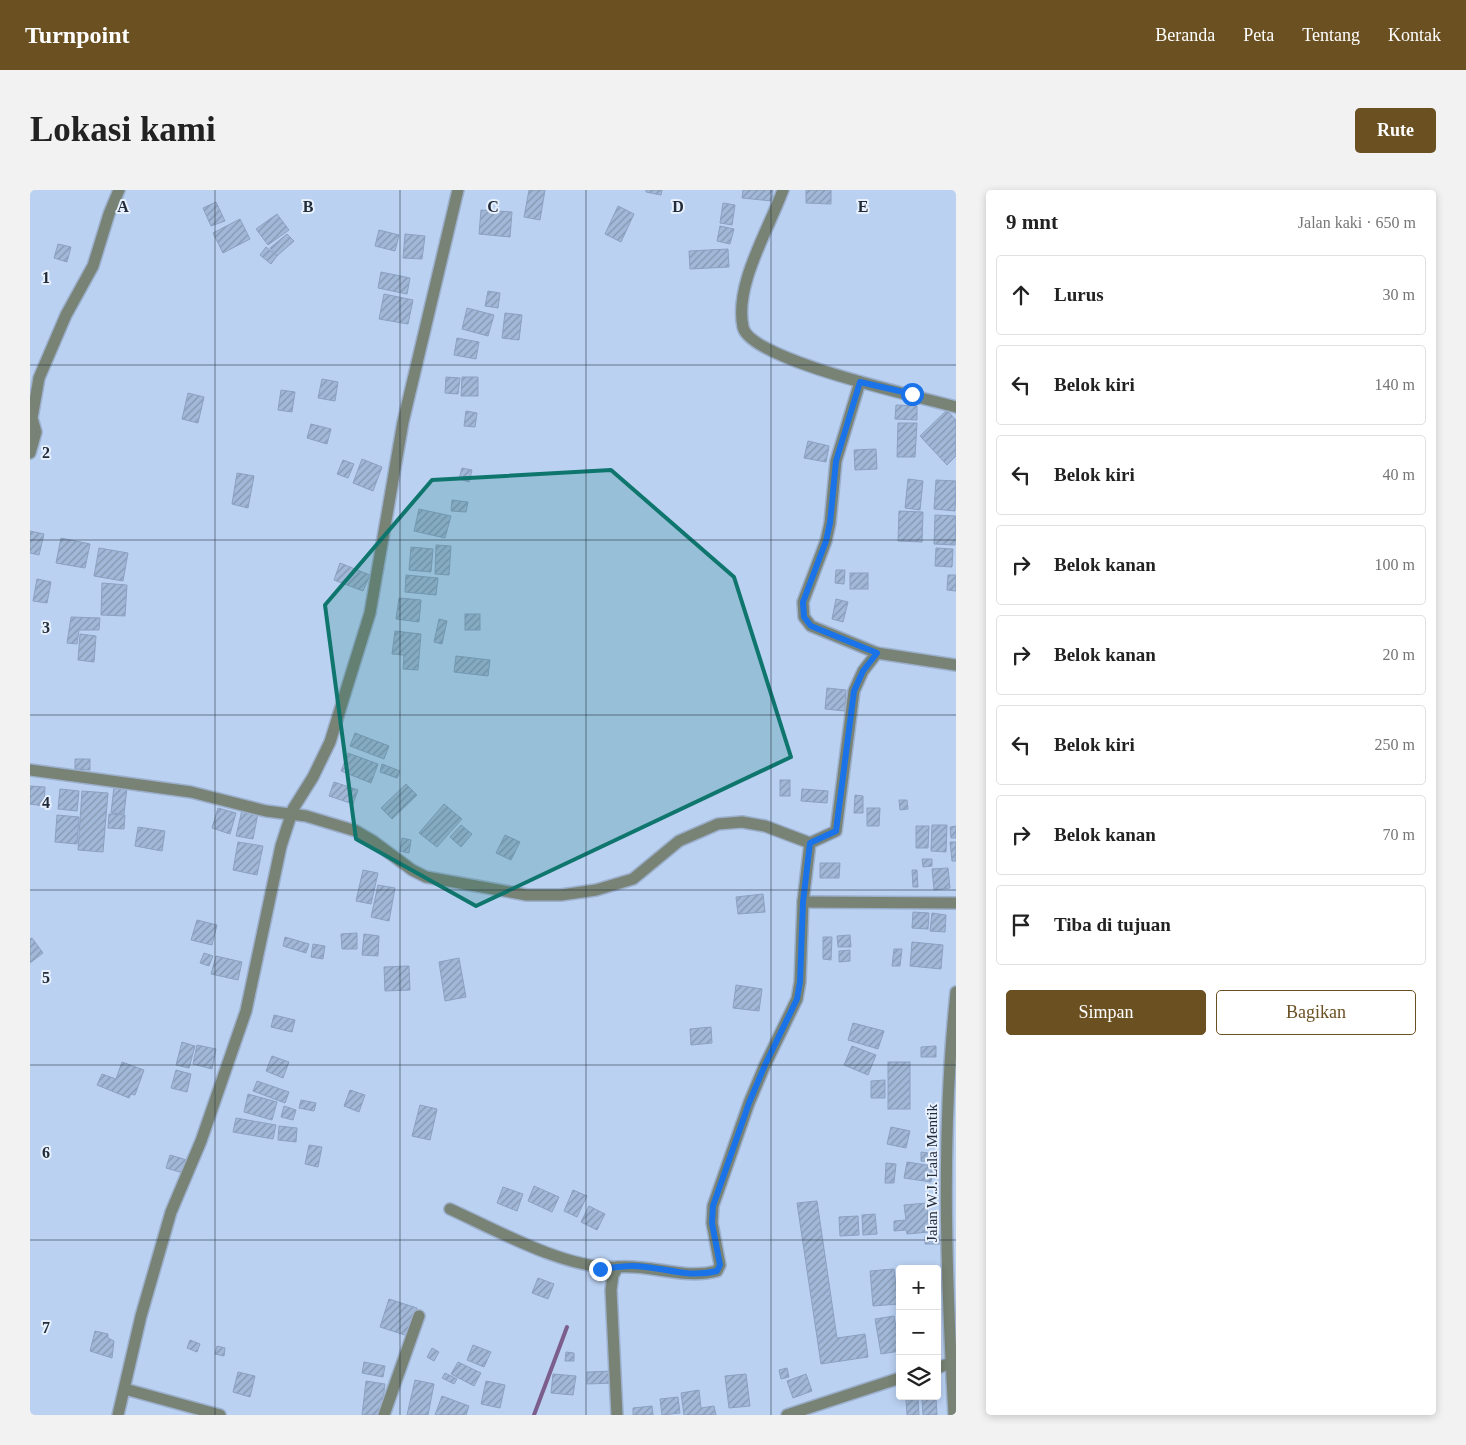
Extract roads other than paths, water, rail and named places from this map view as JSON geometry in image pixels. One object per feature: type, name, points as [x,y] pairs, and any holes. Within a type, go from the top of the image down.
[{"type":"street","points":[[30,453],[36,432],[31,418],[39,378],[66,314],[93,266],[109,214],[120,190]]},
{"type":"street","points":[[118,1415],[141,1316],[170,1212],[202,1141],[246,1011],[281,846],[291,815],[330,742],[370,613],[403,422],[452,204],[458,190]]},
{"type":"street","points":[[783,190],[750,268],[742,310],[744,333],[753,342],[783,357],[860,382],[956,407]]},
{"type":"street","points":[[860,382],[836,461],[830,523],[826,541],[803,602],[804,617],[811,626],[877,653],[956,665]]},
{"type":"street","points":[[30,770],[191,792],[266,812],[306,816],[356,831],[373,841],[412,870],[426,877],[543,897],[596,890],[619,885],[633,879],[679,841],[718,824],[750,823],[810,843],[836,831],[854,691],[863,671],[877,653]]},
{"type":"street","points":[[450,1209],[556,1256],[600,1269],[633,1266],[685,1274],[704,1274],[717,1271],[720,1265],[712,1223],[713,1206],[749,1103],[797,999],[800,982],[803,902],[810,843]]},
{"type":"street","points":[[803,902],[956,903]]},
{"type":"street","name":"Jalan W.J. Lala Mentik","points":[[954,1415],[947,1259],[946,1111],[956,992]]},
{"type":"street","points":[[617,1415],[611,1290],[613,1274],[618,1268]]},
{"type":"street","points":[[384,1415],[419,1316]]},
{"type":"street","points":[[941,1367],[951,1364]]},
{"type":"street","points":[[787,1415],[896,1379]]},
{"type":"street","points":[[125,1389],[220,1415]]},
{"type":"waterway","points":[[534,1415],[567,1327]]}]
